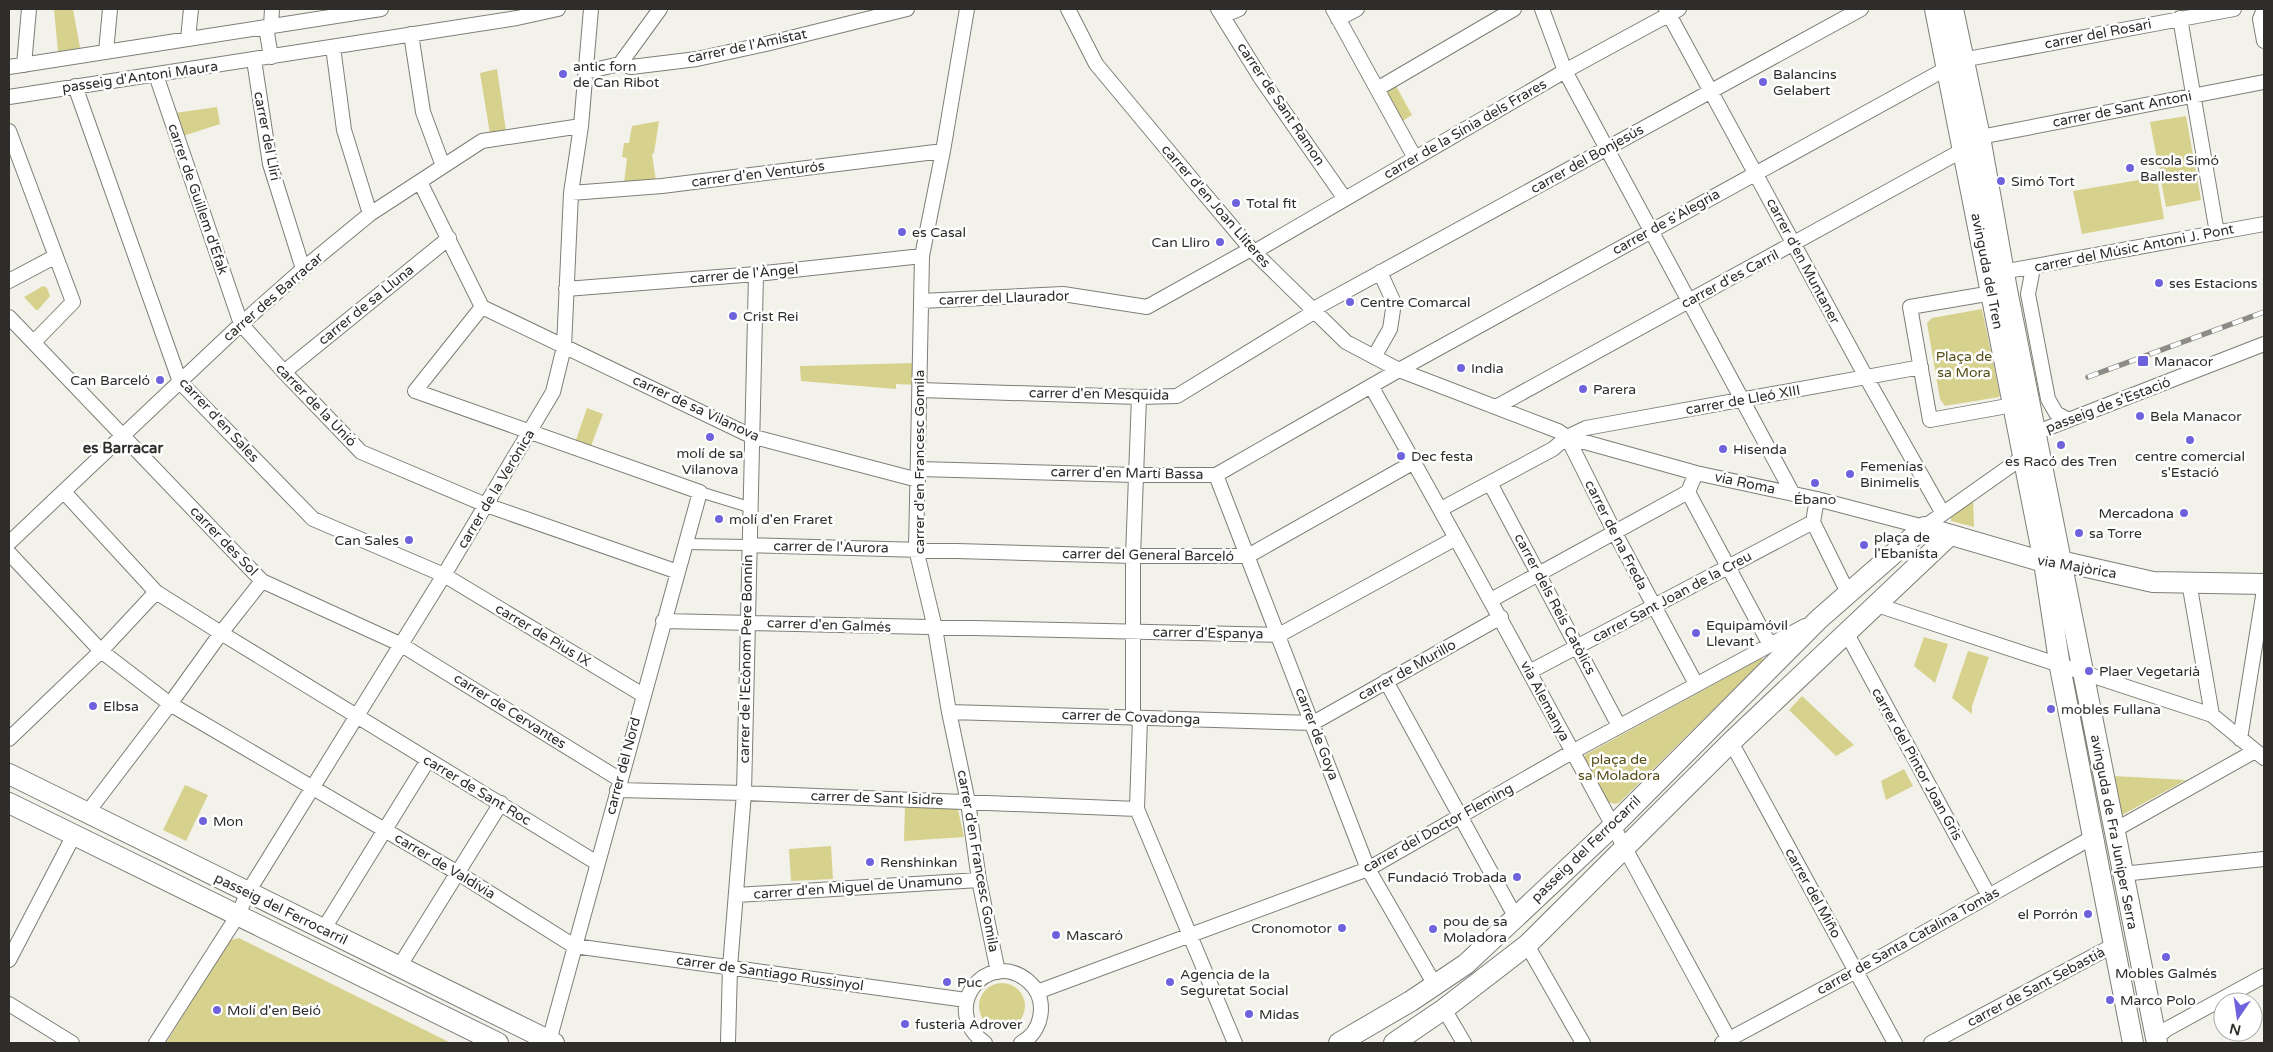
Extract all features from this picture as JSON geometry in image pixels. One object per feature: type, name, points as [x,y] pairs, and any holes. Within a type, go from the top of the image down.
[{"type":"main road","name":"avinguda del Tren","points":[[1935,9],[1980,137],[2012,405],[2032,447]]},
{"type":"main road","name":"avinguda del Tren","points":[[1952,9],[1963,150],[1997,282]]},
{"type":"main road","points":[[1997,282],[2032,447],[2052,562]]},
{"type":"main road","name":"via Majòrica","points":[[1924,527],[2052,562],[2153,582],[2264,584]]},
{"type":"main road","name":"passeig del Ferrocarril","points":[[1339,1043],[1411,1001],[1466,964],[1612,827],[1819,619],[1849,595],[1924,527]]},
{"type":"main road","name":"passeig del Ferrocarril","points":[[1394,1043],[1444,1010],[1527,945],[1731,742],[1950,535]]},
{"type":"main road","name":"avinguda de Fra Juníper Serra","points":[[2052,562],[2060,667],[2133,1043]]},
{"type":"main road","name":"avinguda de Fra Juníper Serra","points":[[2052,562],[2082,674],[2156,1040]]},
{"type":"main road","name":"passeig del Ferrocarril","points":[[9,774],[551,1042]]},
{"type":"main road","name":"passeig del Ferrocarril","points":[[9,803],[498,1043]]},
{"type":"street","points":[[24,65],[29,9]]},
{"type":"street","points":[[106,52],[110,9]]},
{"type":"street","points":[[188,39],[191,9]]},
{"type":"street","points":[[271,57],[268,26],[272,9]]},
{"type":"street","name":"passeig d'Antoni Maura","points":[[9,67],[268,26],[348,11],[381,9]]},
{"type":"street","name":"passeig d'Antoni Maura","points":[[9,97],[333,47],[516,13],[558,9]]},
{"type":"street","name":"carrer de la Verònica","points":[[156,1043],[238,915],[248,892],[314,788],[400,644],[531,432],[552,392],[564,347],[571,193],[581,126],[584,72],[591,9]]},
{"type":"street","points":[[620,64],[660,9]]},
{"type":"street","name":"carrer de l'Amistat","points":[[584,72],[620,64],[630,67],[698,59],[907,9]]},
{"type":"street","name":"carrer d'en Francesc Gomila","points":[[967,9],[943,152],[922,256],[916,549],[935,628],[949,712],[968,802],[979,880],[998,972]]},
{"type":"street","name":"carrer d'en Joan Lliteres","points":[[1068,9],[1096,64],[1252,251],[1346,342],[1399,370],[1496,407]]},
{"type":"street","points":[[1221,12],[1240,9]]},
{"type":"street","points":[[1357,9],[1336,14],[1415,158]]},
{"type":"street","points":[[1377,89],[1514,9]]},
{"type":"street","points":[[1542,9],[1565,71],[1793,494]]},
{"type":"street","name":"carrer del Bonjesús","points":[[1314,312],[1319,306],[1380,272],[1861,9]]},
{"type":"street","name":"carrer del Rosari","points":[[1955,65],[2179,14],[2234,9]]},
{"type":"street","points":[[2264,9],[2260,19],[2264,41]]},
{"type":"street","name":"carrer de la Sínia dels Frares","points":[[1252,251],[1671,11]]},
{"type":"street","name":"carrer d'en Muntaner","points":[[1671,11],[1711,91],[1793,244],[1942,512]]},
{"type":"street","name":"carrer de Sant Ramon","points":[[1221,12],[1262,80],[1344,199]]},
{"type":"street","points":[[2179,14],[2217,233]]},
{"type":"street","points":[[410,34],[423,112],[443,166]]},
{"type":"street","points":[[333,47],[344,130],[370,214]]},
{"type":"street","name":"carrer del Lliri","points":[[254,60],[270,164],[303,269]]},
{"type":"street","name":"carrer de s'Alegria","points":[[1371,386],[1651,230],[1955,65]]},
{"type":"street","name":"carrer de Guillem d'Efak","points":[[156,75],[241,324]]},
{"type":"street","name":"carrer de Sant Antoni","points":[[1980,137],[2264,82]]},
{"type":"street","name":"carrer d'en Sales","points":[[75,86],[180,382],[313,519],[444,574]]},
{"type":"street","name":"carrer des Barracar","points":[[9,543],[241,324],[303,269],[370,214],[482,142],[581,126]]},
{"type":"street","points":[[9,131],[73,302],[34,342]]},
{"type":"street","name":"carrer d'es Carril","points":[[1496,407],[1963,150]]},
{"type":"street","name":"carrer d'en Venturós","points":[[571,193],[662,186],[943,152]]},
{"type":"street","points":[[420,182],[482,307],[415,391],[700,492],[749,507]]},
{"type":"street","name":"carrer del Músic Antoni J. Pont","points":[[1997,282],[2033,268],[2264,224]]},
{"type":"street","name":"carrer de sa Lluna","points":[[284,372],[449,238]]},
{"type":"street","name":"carrer del Llaurador","points":[[920,300],[1063,294],[1147,308],[1252,251]]},
{"type":"street","points":[[9,281],[56,256]]},
{"type":"street","name":"carrer de l'Àngel","points":[[566,290],[756,274],[922,256]]},
{"type":"street","points":[[2033,268],[2028,294],[2048,399],[2056,413],[2068,420]]},
{"type":"street","points":[[1374,358],[1390,329],[1394,303],[1380,272]]},
{"type":"street","name":"carrer de l'Ecònom Pere Bonnín","points":[[728,1043],[730,967],[744,793],[748,545],[756,274]]},
{"type":"street","points":[[1997,282],[1910,308],[1930,420],[2012,405],[2032,447]]},
{"type":"street","name":"carrer de sa Vilanova","points":[[482,307],[751,436],[918,475]]},
{"type":"street","name":"carrer d'en Mesquida","points":[[920,390],[1139,397],[1177,396],[1314,312]]},
{"type":"street","name":"carrer des Sol","points":[[9,317],[262,581],[400,644]]},
{"type":"street","name":"carrer de la Unió","points":[[241,324],[361,452],[486,504],[678,572]]},
{"type":"street","name":"passeig de s'Estació","points":[[1924,527],[2068,420],[2264,344]]},
{"type":"street","name":"carrer de Lleó XIII","points":[[1441,509],[1553,449],[1567,437],[1586,428],[1743,401],[1921,367]]},
{"type":"street","name":"via Alemanya","points":[[1371,386],[1531,672],[1727,1042]]},
{"type":"street","name":"carrer d'en Martí Bassa","points":[[918,475],[1216,475],[1371,386]]},
{"type":"street","points":[[1139,397],[1135,475],[1132,632],[1137,718],[1137,809],[1235,1043]]},
{"type":"street","name":"via Roma","points":[[1496,407],[1558,431],[1567,437],[1696,473],[1817,499],[1924,527]]},
{"type":"street","name":"carrer de na Freda","points":[[1567,437],[1615,533],[1696,684]]},
{"type":"street","name":"carrer del General Barceló","points":[[916,549],[1133,556],[1248,556],[1414,462]]},
{"type":"street","points":[[1491,600],[1688,492],[1696,473]]},
{"type":"street","name":"carrer de Goya","points":[[1216,475],[1368,869],[1435,985]]},
{"type":"street","name":"carrer dels Reis Catòlics","points":[[1490,483],[1620,726]]},
{"type":"street","name":"carrer de Sant Roc","points":[[64,492],[156,592],[597,863]]},
{"type":"street","name":"carrer del Nord","points":[[551,1042],[574,946],[642,695],[700,492]]},
{"type":"street","points":[[1688,492],[1770,645]]},
{"type":"street","points":[[1817,499],[1813,522],[1849,595]]},
{"type":"street","name":"carrer Sant Joan de la Creu","points":[[1531,672],[1813,522]]},
{"type":"street","name":"carrer d'Espanya","points":[[935,628],[1279,635],[1456,538]]},
{"type":"street","name":"carrer de l'Aurora","points":[[686,544],[916,549]]},
{"type":"street","name":"carrer de Valdívia","points":[[9,553],[101,651],[170,704],[458,873],[574,946]]},
{"type":"street","name":"carrer de Pius IX","points":[[444,574],[642,695]]},
{"type":"street","points":[[88,813],[221,633],[262,581]]},
{"type":"street","points":[[2188,582],[2212,715]]},
{"type":"street","points":[[2240,738],[2264,590]]},
{"type":"street","points":[[9,739],[101,651],[156,592]]},
{"type":"street","points":[[1878,605],[2060,667],[2212,715],[2260,754],[2113,831]]},
{"type":"street","name":"carrer de Murillo","points":[[1313,723],[1501,618]]},
{"type":"street","name":"carrer del Doctor Fleming","points":[[1037,992],[1368,869],[1572,752],[1819,619]]},
{"type":"street","name":"carrer d'en Galmés","points":[[664,621],[935,628]]},
{"type":"street","name":"carrer del Pintor Joan Gris","points":[[1846,632],[1989,896]]},
{"type":"street","name":"carrer de Cervantes","points":[[400,644],[618,785]]},
{"type":"street","points":[[1386,681],[1462,816],[1515,916]]},
{"type":"street","name":"carrer de Covadonga","points":[[949,712],[1313,723]]},
{"type":"street","name":"carrer del Miño","points":[[1731,742],[1895,1043]]},
{"type":"street","points":[[324,930],[428,760]]},
{"type":"street","name":"carrer de Sant Isidre","points":[[618,785],[744,793],[1137,809]]},
{"type":"street","points":[[399,967],[501,803]]},
{"type":"street","points":[[9,960],[74,835]]},
{"type":"street","name":"carrer de Santa Catalina Tomàs","points":[[1727,1042],[2093,837]]},
{"type":"street","points":[[2122,874],[2264,859]]},
{"type":"street","name":"carrer d'en Miguel de Unamuno","points":[[737,895],[979,880]]},
{"type":"street","points":[[1527,945],[1582,1043]]},
{"type":"street","name":"carrer de Sant Sebastià","points":[[1931,1043],[2114,945]]},
{"type":"street","name":"carrer de Santiago Russinyol","points":[[574,946],[966,1000]]},
{"type":"street","points":[[986,1043],[976,1036],[968,1025],[965,1013],[966,1000],[978,981],[998,972],[1010,972],[1021,976],[1037,992],[1041,1003],[1041,1015],[1038,1026],[1032,1035],[1021,1043]]},
{"type":"street","points":[[2156,1040],[2167,1029],[2264,976]]},
{"type":"street","points":[[9,1004],[72,1043]]},
{"type":"street","points":[[1444,1010],[1464,1043]]},
{"type":"green space","points":[[54,9],[73,9],[80,48],[58,52]]},
{"type":"green space","points":[[497,69],[506,131],[490,134],[480,73]]},
{"type":"green space","points":[[1396,86],[1412,115],[1401,122],[1386,96],[1387,91]]},
{"type":"green space","points":[[217,107],[220,124],[183,136],[175,113]]},
{"type":"green space","points":[[2186,116],[2201,200],[2166,207],[2150,122]]},
{"type":"green space","points":[[659,121],[654,153],[652,154],[656,181],[624,184],[627,158],[622,157],[624,143],[629,143],[632,126]]},
{"type":"green space","points":[[2157,177],[2164,219],[2082,234],[2073,191]]},
{"type":"green space","points":[[43,286],[47,288],[50,296],[36,310],[24,297]]},
{"type":"green space","name":"Plaça de sa Mora","points":[[1982,309],[2000,395],[1999,397],[1945,406],[1940,399],[1927,323],[1932,318]]},
{"type":"green space","points":[[916,363],[916,385],[896,384],[896,389],[801,381],[800,366]]},
{"type":"green space","points":[[587,408],[603,414],[591,446],[576,440]]},
{"type":"green space","points":[[1973,498],[1974,527],[1951,521],[1951,515]]},
{"type":"green space","points":[[1924,637],[1948,644],[1935,683],[1914,666]]},
{"type":"green space","points":[[1968,651],[1989,657],[1972,706],[1972,714],[1952,698]]},
{"type":"green space","name":"plaça de sa Moladora","points":[[1762,658],[1763,660],[1620,802],[1616,804],[1607,802],[1584,761],[1585,755]]},
{"type":"green space","points":[[1802,696],[1854,745],[1836,756],[1789,710]]},
{"type":"green space","points":[[1904,769],[1913,786],[1886,800],[1881,781]]},
{"type":"green space","points":[[2114,776],[2186,780],[2122,815]]},
{"type":"green space","points":[[185,785],[208,795],[186,841],[163,830]]},
{"type":"green space","points":[[905,804],[957,805],[964,837],[904,841]]},
{"type":"green space","points":[[831,846],[833,879],[791,881],[789,849]]},
{"type":"green space","points":[[239,938],[451,1043],[166,1043],[230,940]]},
{"type":"green space","points":[[1002,983],[1015,987],[1021,993],[1025,1006],[1021,1019],[1015,1025],[1002,1029],[989,1025],[983,1019],[979,1006],[983,993],[989,987]]},
{"type":"railway","points":[[2088,377],[2264,312]]},
{"type":"place","name":"antic forn de Can Ribot","points":[[563,74]]},
{"type":"place","name":"Balancins Gelabert","points":[[1763,82]]},
{"type":"place","name":"escola Simó Ballester","points":[[2130,168]]},
{"type":"place","name":"Simó Tort","points":[[2001,181]]},
{"type":"place","name":"Total fit","points":[[1236,203]]},
{"type":"place","name":"es Casal","points":[[902,232]]},
{"type":"place","name":"Can Lliro","points":[[1220,242]]},
{"type":"place","name":"ses Estacions","points":[[2159,283]]},
{"type":"place","name":"Centre Comarcal","points":[[1350,302]]},
{"type":"place","name":"Crist Rei","points":[[733,316]]},
{"type":"place","name":"Manacor","points":[[2143,361]]},
{"type":"place","name":"India","points":[[1461,368]]},
{"type":"place","name":"Can Barceló","points":[[160,380]]},
{"type":"place","name":"Parera","points":[[1583,389]]},
{"type":"place","name":"Bela Manacor","points":[[2140,416]]},
{"type":"place","name":"molí de sa Vilanova","points":[[710,437]]},
{"type":"place","name":"centre comercial s'Estació","points":[[2190,440]]},
{"type":"place","name":"es Racó des Tren","points":[[2061,445]]},
{"type":"place","name":"Hisenda","points":[[1723,449]]},
{"type":"place","name":"Dec festa","points":[[1401,456]]},
{"type":"place","name":"Femenías Binimelis","points":[[1850,474]]},
{"type":"place","name":"Ébano","points":[[1815,483]]},
{"type":"place","name":"Mercadona","points":[[2184,513]]},
{"type":"place","name":"molí d'en Fraret","points":[[719,519]]},
{"type":"place","name":"sa Torre","points":[[2079,533]]},
{"type":"place","name":"Can Sales","points":[[409,540]]},
{"type":"place","name":"plaça de l'Ebanista","points":[[1864,545]]},
{"type":"place","name":"Equipamóvil Llevant","points":[[1696,633]]},
{"type":"place","name":"Plaer Vegetarià","points":[[2089,671]]},
{"type":"place","name":"Elbsa","points":[[93,706]]},
{"type":"place","name":"mobles Fullana","points":[[2051,709]]},
{"type":"place","name":"Mon","points":[[203,821]]},
{"type":"place","name":"Renshinkan","points":[[870,862]]},
{"type":"place","name":"Fundació Trobada","points":[[1517,877]]},
{"type":"place","name":"el Porrón","points":[[2088,914]]},
{"type":"place","name":"Cronomotor","points":[[1342,928]]},
{"type":"place","name":"pou de sa Moladora","points":[[1433,929]]},
{"type":"place","name":"Mascaró","points":[[1056,935]]},
{"type":"place","name":"Mobles Galmés","points":[[2166,957]]},
{"type":"place","name":"Puc","points":[[947,982]]},
{"type":"place","name":"Agencia de la Seguretat Social","points":[[1170,982]]},
{"type":"place","name":"Marco Polo","points":[[2110,1000]]},
{"type":"place","name":"Molí d'en Beió","points":[[217,1010]]},
{"type":"place","name":"Midas","points":[[1249,1014]]},
{"type":"place","name":"fusteria Adrover","points":[[905,1024]]},
{"type":"district","name":"es Barracar","points":[[123,448]]}]
